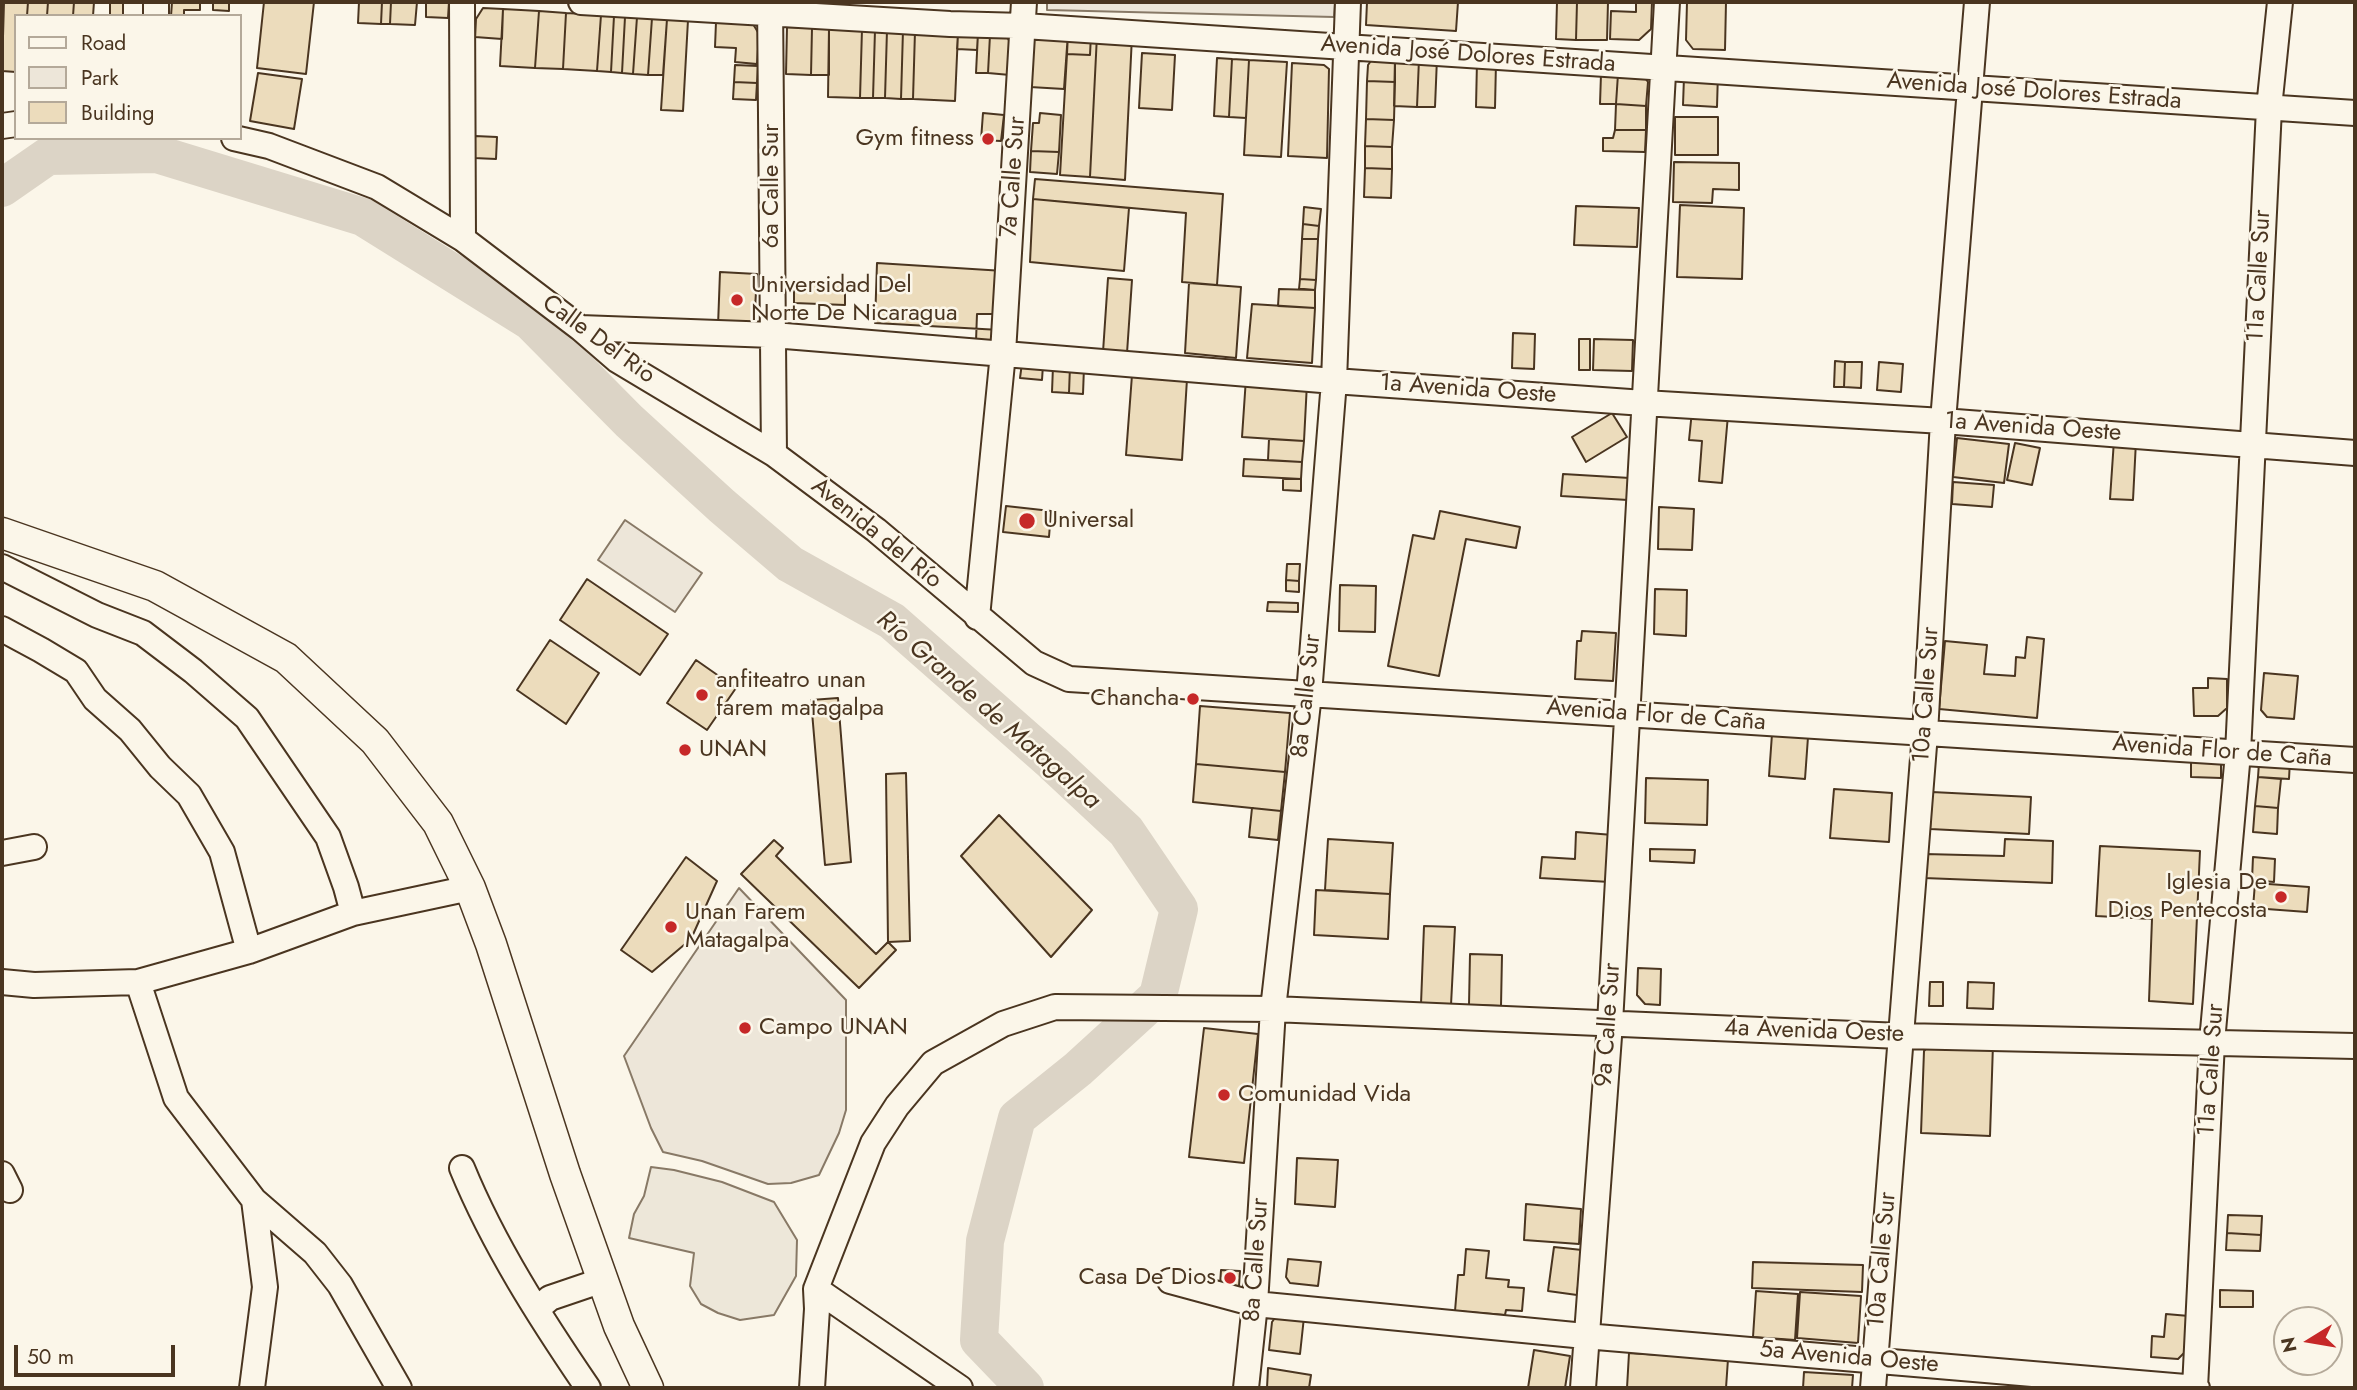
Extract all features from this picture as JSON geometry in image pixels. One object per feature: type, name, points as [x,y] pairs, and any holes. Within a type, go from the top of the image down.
[{"type":"main road","points":[[2,533],[155,586],[286,658],[376,741],[438,823],[470,888],[491,944],[565,1174],[619,1326],[648,1388]]},
{"type":"street","points":[[462,2],[463,239]]},
{"type":"street","name":"Avenida José Dolores Estrada","points":[[581,2],[770,8],[950,24],[1024,14],[1346,47],[2355,113]]},
{"type":"street","name":"8a Calle Sur","points":[[1246,1388],[1255,1304],[1273,1009],[1309,694],[1334,381],[1349,2]]},
{"type":"street","name":"9a Calle Sur","points":[[1583,1388],[1610,1023],[1667,2]]},
{"type":"street","name":"10a Calle Sur","points":[[1873,1388],[1925,733],[1943,421],[1978,2]]},
{"type":"street","name":"11a Calle Sur","points":[[2196,1388],[2213,1042],[2238,753],[2269,108],[2280,2]]},
{"type":"street","name":"6a Calle Sur","points":[[770,8],[774,454]]},
{"type":"street","name":"7a Calle Sur","points":[[977,617],[1003,352],[1024,14]]},
{"type":"street","points":[[242,140],[268,146],[377,187],[463,239]]},
{"type":"street","name":"Calle Del Rio","points":[[463,239],[580,328],[617,360],[774,454]]},
{"type":"street","name":"1a Avenida Oeste","points":[[580,328],[773,335],[1334,381],[1943,421],[2355,453]]},
{"type":"street","name":"Avenida del Río","points":[[774,454],[876,530],[977,617]]},
{"type":"street","points":[[2,567],[97,615],[143,633],[193,671],[247,718],[328,837],[346,887],[352,914]]},
{"type":"street","name":"Avenida Flor de Caña","points":[[977,617],[1034,663],[1069,679],[2355,760]]},
{"type":"street","points":[[2,629],[76,671],[95,699],[130,730],[160,767],[189,795],[222,852],[249,951]]},
{"type":"street","points":[[2,853],[34,847]]},
{"type":"street","points":[[2,982],[34,985],[138,982],[249,951],[352,914],[470,888]]},
{"type":"street","points":[[138,982],[176,1098],[254,1200],[315,1253],[340,1285],[399,1388]]},
{"type":"street","name":"4a Avenida Oeste","points":[[816,1289],[873,1143],[915,1084],[933,1063],[1003,1024],[1055,1007],[1273,1009],[1901,1036],[2355,1046]]},
{"type":"street","points":[[462,1168],[501,1250],[588,1388]]},
{"type":"street","points":[[252,1388],[265,1287],[254,1200]]},
{"type":"street","points":[[537,1309],[550,1298],[603,1280]]},
{"type":"street","name":"5a Avenida Oeste","points":[[1170,1282],[1255,1304],[1585,1336],[2196,1388]]},
{"type":"street","points":[[812,1388],[816,1289]]},
{"type":"street","points":[[816,1289],[960,1388]]},
{"type":"green space","points":[[1047,2],[1335,2],[1334,17],[1047,10]]},
{"type":"green space","points":[[625,520],[702,573],[675,612],[598,560]]},
{"type":"green space","name":"Campo UNAN","points":[[739,888],[846,1000],[846,1110],[839,1133],[819,1175],[791,1183],[768,1184],[702,1161],[663,1152],[624,1056]]},
{"type":"shaded area","points":[[651,1167],[722,1182],[774,1202],[797,1240],[796,1276],[774,1315],[740,1320],[701,1304],[690,1286],[694,1253],[629,1238],[634,1214],[644,1196]]},
{"type":"building","points":[[4,2],[28,2],[27,14],[14,14],[14,72],[2,71]]},
{"type":"building","points":[[28,2],[48,2],[47,14],[27,14]]},
{"type":"building","points":[[48,2],[74,2],[73,14],[47,14]]},
{"type":"building","points":[[74,2],[94,2],[93,14],[73,14]]},
{"type":"building","points":[[110,2],[123,2],[123,14],[110,14]]},
{"type":"building","points":[[172,2],[200,2],[200,10],[184,10],[184,14],[171,14]]},
{"type":"building","points":[[213,2],[229,2],[229,11],[213,10]]},
{"type":"building","points":[[264,2],[314,2],[306,74],[257,68]]},
{"type":"building","points":[[359,2],[382,2],[381,24],[358,23]]},
{"type":"building","points":[[382,2],[391,2],[390,24],[381,24]]},
{"type":"building","points":[[391,2],[417,2],[415,25],[390,24]]},
{"type":"building","points":[[426,2],[449,2],[448,18],[426,17]]},
{"type":"building","points":[[1367,2],[1458,2],[1456,31],[1366,25]]},
{"type":"building","points":[[1557,2],[1577,2],[1576,40],[1556,39]]},
{"type":"building","points":[[1577,2],[1608,2],[1607,40],[1576,40]]},
{"type":"building","points":[[1636,2],[1652,2],[1651,29],[1639,40],[1610,39],[1611,11],[1636,12]]},
{"type":"building","points":[[1687,2],[1726,2],[1725,50],[1693,49],[1686,40]]},
{"type":"building","points":[[483,8],[503,9],[502,39],[475,37],[476,19]]},
{"type":"building","points":[[503,9],[539,11],[535,68],[500,66]]},
{"type":"building","points":[[539,11],[566,13],[563,69],[535,68]]},
{"type":"building","points":[[566,13],[601,15],[597,71],[563,69]]},
{"type":"building","points":[[601,15],[614,16],[611,72],[597,71]]},
{"type":"building","points":[[614,16],[625,17],[622,73],[611,72]]},
{"type":"building","points":[[625,17],[637,17],[633,74],[622,73]]},
{"type":"building","points":[[637,17],[652,18],[648,75],[633,74]]},
{"type":"building","points":[[652,18],[667,19],[663,75],[648,75]]},
{"type":"building","points":[[667,19],[688,20],[683,111],[661,110]]},
{"type":"building","points":[[716,22],[753,24],[759,34],[757,64],[735,62],[736,48],[715,47]]},
{"type":"building","points":[[787,27],[812,28],[811,75],[786,74]]},
{"type":"building","points":[[812,28],[829,28],[829,75],[811,75]]},
{"type":"building","points":[[829,28],[862,29],[860,98],[828,97]]},
{"type":"building","points":[[862,29],[875,30],[873,98],[860,98]]},
{"type":"building","points":[[875,30],[887,30],[885,98],[873,98]]},
{"type":"building","points":[[887,30],[903,30],[901,99],[885,98]]},
{"type":"building","points":[[903,30],[915,31],[913,99],[901,99]]},
{"type":"building","points":[[915,31],[958,33],[955,101],[913,99]]},
{"type":"building","points":[[958,33],[978,33],[977,50],[957,49]]},
{"type":"building","points":[[978,33],[990,35],[988,73],[976,73]]},
{"type":"building","points":[[1068,33],[1091,34],[1090,55],[1067,54]]},
{"type":"building","points":[[1068,33],[1064,89],[1030,87],[1034,36]]},
{"type":"building","points":[[1091,34],[1097,35],[1090,177],[1060,175],[1067,54],[1090,55]]},
{"type":"building","points":[[990,35],[1006,35],[1011,44],[1010,75],[988,73]]},
{"type":"building","points":[[1097,35],[1132,36],[1125,180],[1090,177]]},
{"type":"building","points":[[1142,53],[1175,55],[1172,110],[1139,108]]},
{"type":"building","points":[[1217,58],[1232,59],[1229,117],[1214,116]]},
{"type":"building","points":[[1373,58],[1395,58],[1395,82],[1367,81],[1368,65]]},
{"type":"building","points":[[1395,58],[1419,59],[1417,107],[1394,106]]},
{"type":"building","points":[[1437,58],[1435,107],[1417,107],[1419,59]]},
{"type":"building","points":[[1232,59],[1249,60],[1246,118],[1229,117]]},
{"type":"building","points":[[1249,60],[1287,62],[1281,157],[1244,155]]},
{"type":"building","points":[[1477,61],[1496,62],[1495,108],[1476,107]]},
{"type":"building","points":[[1292,63],[1324,65],[1329,69],[1327,158],[1288,156]]},
{"type":"building","points":[[735,65],[758,66],[757,83],[734,82]]},
{"type":"building","points":[[1718,72],[1717,107],[1683,105],[1684,77]]},
{"type":"building","points":[[258,73],[302,79],[294,129],[250,121]]},
{"type":"building","points":[[1601,74],[1618,74],[1616,104],[1600,104]]},
{"type":"building","points":[[1618,74],[1643,75],[1648,82],[1646,106],[1616,104]]},
{"type":"building","points":[[1367,81],[1395,82],[1394,120],[1366,119]]},
{"type":"building","points":[[734,82],[757,83],[756,100],[733,99]]},
{"type":"building","points":[[1616,104],[1646,106],[1646,130],[1615,130]]},
{"type":"building","points":[[983,113],[1004,115],[1001,141],[981,140]]},
{"type":"building","points":[[1040,113],[1061,115],[1059,152],[1031,151],[1033,123],[1039,123]]},
{"type":"building","points":[[1675,117],[1718,117],[1718,155],[1675,155]]},
{"type":"building","points":[[1366,119],[1394,120],[1392,147],[1365,146]]},
{"type":"building","points":[[1615,130],[1646,130],[1645,152],[1603,151],[1603,138],[1613,138]]},
{"type":"building","points":[[475,136],[497,137],[496,159],[474,158]]},
{"type":"building","points":[[1365,146],[1392,147],[1392,169],[1365,168]]},
{"type":"building","points":[[1031,151],[1059,152],[1057,174],[1030,172]]},
{"type":"building","points":[[1674,162],[1739,163],[1739,190],[1713,189],[1712,203],[1673,202]]},
{"type":"building","points":[[1365,168],[1392,169],[1391,198],[1364,197]]},
{"type":"building","points":[[1035,179],[1223,194],[1217,285],[1182,282],[1186,213],[1033,199]]},
{"type":"building","points":[[1033,199],[1129,208],[1124,271],[1030,262]]},
{"type":"building","points":[[1680,205],[1744,208],[1742,279],[1677,277]]},
{"type":"building","points":[[1576,206],[1639,208],[1637,247],[1574,245]]},
{"type":"building","points":[[1304,207],[1321,209],[1319,226],[1303,224]]},
{"type":"building","points":[[1303,224],[1319,226],[1318,239],[1302,239]]},
{"type":"building","points":[[1302,239],[1318,239],[1316,280],[1300,279]]},
{"type":"building","points":[[877,263],[1004,271],[1000,330],[875,323]]},
{"type":"building","name":"Universidad Del Norte De Nicaragua","points":[[720,272],[757,274],[754,327],[718,326]]},
{"type":"building","points":[[1108,278],[1132,280],[1127,353],[1103,352]]},
{"type":"building","points":[[1300,279],[1316,280],[1315,290],[1299,289]]},
{"type":"building","points":[[794,282],[845,283],[845,305],[794,303]]},
{"type":"building","points":[[1189,283],[1241,287],[1236,358],[1185,353]]},
{"type":"building","points":[[1279,289],[1315,290],[1315,308],[1278,306]]},
{"type":"building","points":[[1252,304],[1315,308],[1312,363],[1247,358]]},
{"type":"building","points":[[977,314],[993,314],[993,342],[976,341]]},
{"type":"building","points":[[1513,333],[1535,334],[1534,369],[1512,368]]},
{"type":"building","points":[[1579,339],[1590,339],[1590,370],[1579,370]]},
{"type":"building","points":[[1594,339],[1633,340],[1632,371],[1593,370]]},
{"type":"building","points":[[1835,361],[1845,362],[1844,387],[1834,387]]},
{"type":"building","points":[[1845,362],[1862,362],[1861,388],[1844,387]]},
{"type":"building","points":[[1879,362],[1903,364],[1901,392],[1877,390]]},
{"type":"building","points":[[1022,363],[1043,365],[1042,380],[1020,378]]},
{"type":"building","points":[[1053,366],[1070,366],[1069,393],[1052,392]]},
{"type":"building","points":[[1070,366],[1084,367],[1083,394],[1069,393]]},
{"type":"building","points":[[1132,375],[1187,379],[1182,460],[1126,455]]},
{"type":"building","points":[[1246,378],[1307,383],[1304,441],[1242,437]]},
{"type":"building","points":[[1692,411],[1728,415],[1722,483],[1699,481],[1702,441],[1689,440]]},
{"type":"building","points":[[1612,413],[1627,437],[1586,462],[1572,437]]},
{"type":"building","points":[[1957,438],[2009,444],[2004,483],[1953,477]]},
{"type":"building","points":[[1269,439],[1304,441],[1302,462],[1268,460]]},
{"type":"building","points":[[2114,440],[2136,441],[2133,500],[2110,499]]},
{"type":"building","points":[[2015,443],[2040,448],[2032,485],[2007,480]]},
{"type":"building","points":[[1244,459],[1302,462],[1301,479],[1243,476]]},
{"type":"building","points":[[1563,474],[1630,478],[1628,500],[1561,496]]},
{"type":"building","points":[[1283,479],[1301,479],[1301,491],[1283,490]]},
{"type":"building","points":[[1953,482],[1994,485],[1992,507],[1952,504]]},
{"type":"building","name":"Universal","points":[[1006,506],[1051,511],[1049,537],[1003,532]]},
{"type":"building","points":[[1659,507],[1694,509],[1692,550],[1658,549]]},
{"type":"building","points":[[1440,511],[1520,527],[1516,548],[1466,539],[1439,676],[1388,666],[1413,535],[1434,539]]},
{"type":"building","points":[[1287,564],[1300,564],[1299,581],[1286,580]]},
{"type":"building","points":[[587,579],[668,634],[640,675],[560,620]]},
{"type":"building","points":[[1286,580],[1299,581],[1299,592],[1286,591]]},
{"type":"building","points":[[1340,585],[1376,586],[1375,632],[1339,631]]},
{"type":"building","points":[[1655,589],[1687,590],[1686,636],[1654,634]]},
{"type":"building","points":[[1268,602],[1298,603],[1298,612],[1267,611]]},
{"type":"building","points":[[1582,631],[1616,633],[1613,681],[1575,679],[1577,641],[1581,641]]},
{"type":"building","points":[[2027,637],[2044,639],[2037,718],[1939,709],[1945,641],[1987,645],[1984,674],[2015,676],[2016,657],[2025,658]]},
{"type":"building","points":[[550,640],[599,673],[566,724],[517,690]]},
{"type":"building","name":"anfiteatro unan farem matagalpa","points":[[696,660],[736,688],[707,730],[667,703]]},
{"type":"building","points":[[2264,673],[2298,676],[2294,719],[2267,717],[2261,710]]},
{"type":"building","points":[[2208,678],[2227,679],[2227,708],[2218,716],[2194,716],[2193,688],[2208,688]]},
{"type":"building","points":[[838,698],[851,862],[825,865],[811,700]]},
{"type":"building","points":[[1200,706],[1290,713],[1285,772],[1196,764]]},
{"type":"building","points":[[1772,734],[1808,737],[1805,779],[1769,776]]},
{"type":"building","points":[[2191,754],[2221,755],[2221,778],[2191,777]]},
{"type":"building","points":[[2290,760],[2289,779],[2258,777],[2259,763]]},
{"type":"building","points":[[1196,764],[1285,772],[1281,811],[1193,802]]},
{"type":"building","points":[[906,773],[910,941],[888,942],[886,774]]},
{"type":"building","points":[[2258,777],[2281,779],[2278,808],[2255,806]]},
{"type":"building","points":[[1646,778],[1708,780],[1707,825],[1645,823]]},
{"type":"building","points":[[1834,789],[1892,793],[1889,842],[1830,838]]},
{"type":"building","points":[[1932,792],[2031,797],[2029,834],[1930,829]]},
{"type":"building","points":[[2255,806],[2278,808],[2277,834],[2253,832]]},
{"type":"building","points":[[1252,808],[1281,811],[1278,840],[1249,837]]},
{"type":"building","points":[[999,815],[1092,910],[1051,957],[961,856]]},
{"type":"building","points":[[1576,832],[1613,835],[1610,882],[1540,878],[1542,857],[1575,859]]},
{"type":"building","points":[[1328,839],[1393,843],[1390,894],[1325,890]]},
{"type":"building","points":[[2005,839],[2053,841],[2052,883],[1924,878],[1925,854],[2004,856]]},
{"type":"building","points":[[774,840],[783,848],[776,856],[876,954],[888,942],[896,950],[859,988],[741,874]]},
{"type":"building","points":[[2100,846],[2200,851],[2193,1004],[2149,1001],[2152,919],[2096,916]]},
{"type":"building","points":[[1650,849],[1695,850],[1694,863],[1650,861]]},
{"type":"building","points":[[686,857],[717,881],[691,939],[652,972],[621,950]]},
{"type":"building","points":[[2253,857],[2275,859],[2274,882],[2252,880]]},
{"type":"building","name":"Iglesia De Dios Pentecosta","points":[[2255,883],[2309,887],[2307,912],[2253,908]]},
{"type":"building","points":[[1316,890],[1390,894],[1388,939],[1314,935]]},
{"type":"building","points":[[1424,926],[1455,927],[1451,1005],[1421,1004]]},
{"type":"building","points":[[1470,954],[1502,955],[1501,1006],[1469,1005]]},
{"type":"building","points":[[1638,968],[1661,969],[1660,1005],[1645,1004],[1637,995]]},
{"type":"building","points":[[1930,982],[1943,982],[1943,1006],[1929,1006]]},
{"type":"building","points":[[1968,982],[1994,983],[1993,1009],[1967,1008]]},
{"type":"building","name":"Comunidad Vida","points":[[1204,1028],[1258,1034],[1244,1163],[1189,1157]]},
{"type":"building","points":[[1933,1041],[1993,1044],[1990,1136],[1921,1133],[1924,1051]]},
{"type":"building","points":[[1297,1158],[1338,1160],[1335,1207],[1295,1204]]},
{"type":"building","points":[[1526,1204],[1581,1209],[1579,1244],[1524,1240]]},
{"type":"building","points":[[2228,1215],[2262,1216],[2261,1235],[2227,1233]]},
{"type":"building","points":[[2227,1233],[2261,1235],[2260,1251],[2226,1250]]},
{"type":"building","points":[[1554,1247],[1582,1250],[1577,1295],[1548,1291]]},
{"type":"building","points":[[1466,1249],[1489,1251],[1486,1278],[1509,1280],[1508,1287],[1524,1288],[1522,1311],[1506,1310],[1505,1315],[1455,1311],[1458,1275],[1464,1275]]},
{"type":"building","points":[[1288,1259],[1321,1262],[1318,1286],[1290,1283],[1286,1277]]},
{"type":"building","points":[[1753,1262],[1863,1265],[1862,1292],[1752,1288]]},
{"type":"building","name":"Casa De Dios","points":[[1221,1270],[1240,1271],[1239,1286],[1220,1285]]},
{"type":"building","points":[[2220,1290],[2253,1291],[2253,1307],[2220,1307]]},
{"type":"building","points":[[1756,1291],[1798,1294],[1795,1340],[1753,1337]]},
{"type":"building","points":[[1800,1292],[1861,1296],[1858,1343],[1797,1338]]},
{"type":"building","points":[[1278,1314],[1304,1317],[1300,1354],[1269,1350],[1272,1322]]},
{"type":"building","points":[[2166,1314],[2189,1316],[2187,1350],[2178,1359],[2151,1357],[2152,1336],[2164,1337]]},
{"type":"building","points":[[1534,1350],[1570,1356],[1565,1388],[1528,1388]]},
{"type":"building","points":[[1629,1353],[1728,1359],[1726,1388],[1627,1388]]},
{"type":"building","points":[[1268,1368],[1311,1375],[1309,1388],[1267,1388]]},
{"type":"building","points":[[1804,1372],[1853,1375],[1852,1388],[1803,1388]]},
{"type":"waterway","points":[[157,140],[157,154]]},
{"type":"waterway","name":"Río Grande de Matagalpa","points":[[2,188],[48,156],[157,154],[363,217],[530,321],[629,421],[722,506],[790,564],[892,621],[1126,831],[1179,909],[1158,996],[1078,1069],[1017,1118],[985,1241],[979,1340],[1025,1388]]},
{"type":"place","name":"Gym fitness","points":[[988,139]]},
{"type":"place","name":"Universidad Del Norte De Nicaragua","points":[[737,300]]},
{"type":"place","name":"Universal","points":[[1027,521]]},
{"type":"place","name":"anfiteatro unan farem matagalpa","points":[[702,695]]},
{"type":"place","name":"Chancha","points":[[1193,699]]},
{"type":"place","name":"UNAN","points":[[685,750]]},
{"type":"place","name":"Iglesia De Dios Pentecosta","points":[[2281,897]]},
{"type":"place","name":"Unan Farem Matagalpa","points":[[671,927]]},
{"type":"place","name":"Campo UNAN","points":[[745,1028]]},
{"type":"place","name":"Comunidad Vida","points":[[1224,1095]]},
{"type":"place","name":"Casa De Dios","points":[[1230,1278]]}]
